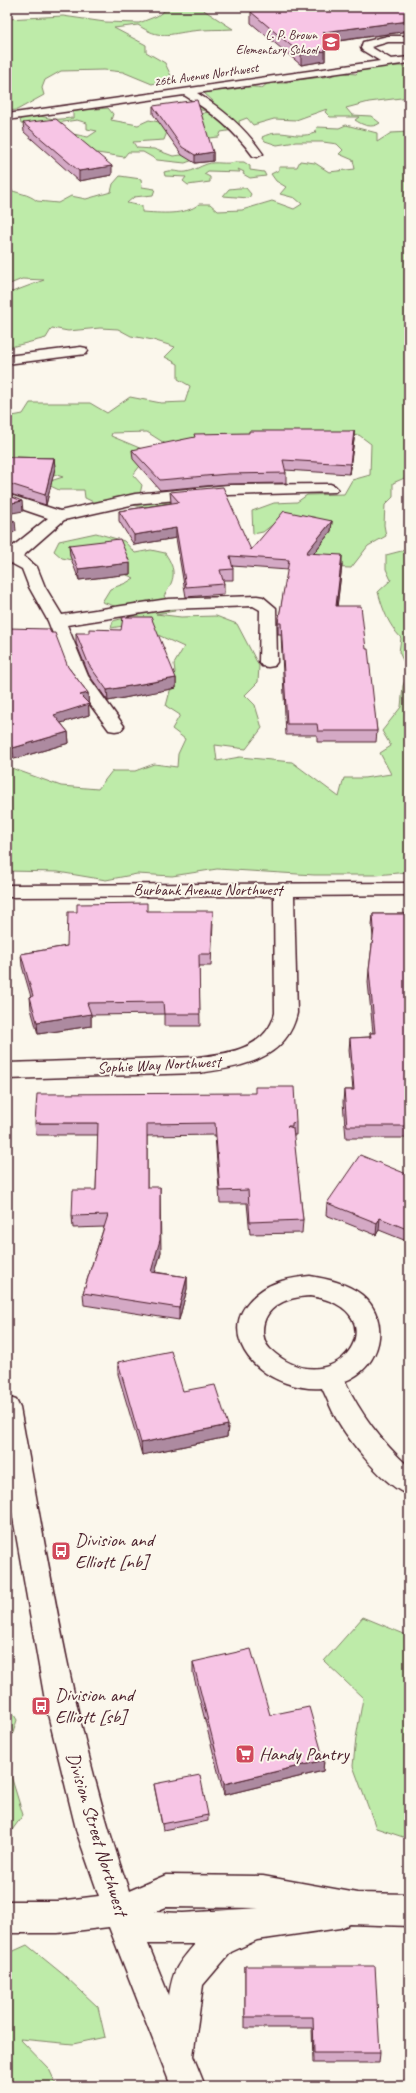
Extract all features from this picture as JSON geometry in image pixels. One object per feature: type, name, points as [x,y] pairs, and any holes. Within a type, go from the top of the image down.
[{"type":"street","points":[[390,63],[366,48],[367,44],[374,41],[409,38]]},
{"type":"street","name":"26th Avenue Northwest","points":[[7,117],[390,63],[408,62]]},
{"type":"street","points":[[187,92],[230,120],[246,137],[257,154]]},
{"type":"street","points":[[7,360],[81,351]]},
{"type":"street","points":[[115,726],[79,677],[57,620],[37,587],[29,567],[10,556],[59,516],[135,499],[228,490],[330,489]]},
{"type":"street","points":[[7,499],[59,516]]},
{"type":"street","points":[[57,620],[168,604],[215,601],[257,601],[268,608],[268,662]]},
{"type":"street","name":"Burbank Avenue Northwest","points":[[7,891],[409,889]]},
{"type":"street","name":"Sophie Way Northwest","points":[[7,1071],[198,1065],[245,1057],[262,1048],[282,1027],[286,1013],[284,890]]},
{"type":"street","points":[[310,1286],[329,1289],[347,1297],[359,1309],[367,1323],[368,1330],[368,1337],[364,1352],[353,1365],[330,1376],[320,1378],[300,1378],[281,1372],[266,1362],[255,1349],[250,1334],[252,1318],[260,1305],[280,1292],[291,1288],[310,1286]]},
{"type":"street","points":[[330,1376],[346,1412],[381,1458],[409,1484]]},
{"type":"street","name":"Division Street Northwest","points":[[7,1408],[61,1706],[93,1833],[122,1919],[188,2086]]},
{"type":"street","points":[[122,1919],[166,1891],[263,1892],[357,1909],[409,1910]]},
{"type":"street","points":[[7,1917],[122,1919],[183,1929],[258,1924],[357,1909]]},
{"type":"street","points":[[176,2057],[188,1978],[220,1940],[258,1924]]},
{"type":"green space","points":[[166,7],[199,7],[233,29],[197,30],[164,35],[152,33],[138,25],[114,28],[146,45],[146,52],[165,63],[172,78],[152,84],[123,72],[104,70],[61,71],[45,80],[42,88],[44,95],[17,110],[7,111],[7,19],[63,16],[105,22],[139,23],[157,16],[167,9]]},
{"type":"green space","points":[[381,66],[409,66],[409,97],[369,102],[346,108],[352,115],[371,116],[380,123],[374,126],[367,126],[355,120],[359,117],[330,117],[325,112],[327,109],[296,120],[274,119],[253,125],[247,118],[239,121],[240,129],[221,132],[219,137],[198,139],[167,132],[164,140],[133,142],[137,148],[154,149],[173,156],[190,154],[196,159],[185,163],[157,160],[143,152],[128,152],[124,157],[97,153],[61,156],[43,149],[48,138],[68,133],[88,137],[97,131],[87,129],[87,123],[77,120],[43,125],[21,124],[20,119],[33,116],[56,119],[73,118],[73,111],[108,108],[113,114],[111,120],[138,125],[149,120],[164,123],[208,112],[195,108],[189,102],[213,101],[204,93],[249,87],[262,88],[268,83],[287,83],[296,80],[331,76],[337,72],[356,74],[360,70]]},
{"type":"green space","points":[[346,125],[377,133],[377,142],[391,133],[409,132],[409,476],[393,483],[393,497],[385,505],[384,525],[386,536],[368,546],[351,568],[321,567],[276,522],[263,532],[253,534],[252,511],[274,503],[297,502],[307,495],[344,494],[352,480],[370,475],[371,444],[359,435],[331,439],[184,443],[169,446],[147,432],[112,433],[111,436],[142,449],[143,462],[133,475],[142,485],[140,494],[181,504],[161,509],[123,504],[106,508],[85,498],[84,490],[59,490],[44,483],[63,477],[7,460],[7,417],[23,414],[30,403],[90,403],[107,413],[130,397],[161,403],[185,402],[190,386],[178,379],[178,364],[165,357],[175,347],[153,340],[131,336],[118,329],[100,328],[68,331],[52,328],[46,338],[7,348],[7,331],[11,323],[7,321],[7,189],[27,195],[37,201],[58,203],[71,196],[86,199],[111,192],[113,184],[120,176],[141,179],[142,187],[155,189],[153,195],[134,197],[127,203],[142,206],[142,212],[180,212],[193,208],[199,204],[210,204],[218,211],[242,210],[272,201],[294,209],[302,204],[295,198],[280,194],[286,187],[276,181],[271,174],[279,170],[279,167],[297,167],[300,161],[315,163],[329,172],[355,169],[353,160],[339,154],[343,150],[337,144],[323,142],[296,142],[277,145],[265,141],[262,137],[276,133],[308,135],[315,133],[317,127],[339,128]],"holes":[[[22,279],[44,280],[12,292],[10,291],[10,284]]]},
{"type":"green space","points":[[244,162],[250,166],[250,170],[264,172],[266,176],[250,178],[238,169],[240,172],[208,171],[204,174],[210,177],[210,182],[188,185],[183,181],[186,177],[165,176],[164,172],[186,172],[210,163]]},
{"type":"green space","points":[[246,188],[251,194],[249,198],[223,196],[229,189]]},
{"type":"green space","points":[[96,533],[124,541],[135,553],[151,550],[165,553],[173,570],[173,575],[164,596],[175,611],[156,614],[181,617],[216,616],[237,624],[259,666],[258,682],[245,695],[255,705],[262,728],[246,749],[215,745],[217,761],[240,757],[292,762],[339,797],[344,778],[364,778],[391,774],[380,753],[391,746],[382,731],[401,707],[403,686],[408,671],[399,652],[401,638],[386,616],[378,592],[391,580],[386,569],[386,555],[409,549],[409,872],[376,875],[314,875],[217,869],[172,876],[137,874],[106,880],[58,872],[7,871],[7,764],[14,769],[61,786],[98,789],[112,771],[135,771],[154,764],[177,767],[178,754],[185,739],[172,729],[180,715],[166,706],[175,672],[174,664],[184,647],[158,635],[142,623],[111,628],[113,621],[139,614],[102,602],[110,589],[126,583],[134,578],[110,568],[62,558],[54,551],[59,541]]},
{"type":"green space","points":[[363,1617],[409,1636],[409,1839],[376,1828],[353,1766],[363,1698],[324,1661]]},
{"type":"green space","points":[[7,1703],[17,1720],[7,1752]]},
{"type":"green space","points":[[7,1763],[23,1815],[7,1837]]},
{"type":"green space","points":[[27,1945],[65,1976],[98,2007],[105,2037],[73,2044],[20,2039],[49,2069],[57,2086],[7,2086],[7,1954]]},
{"type":"building","points":[[258,7],[409,7],[409,21],[323,32],[325,34],[325,51],[301,54],[251,12]]},
{"type":"building","points":[[197,100],[213,152],[195,155],[182,147],[153,106]]},
{"type":"building","points":[[56,119],[112,166],[79,171],[23,123]]},
{"type":"building","points":[[249,431],[354,431],[350,464],[283,460],[286,473],[228,474],[160,480],[132,450],[195,437],[194,434],[249,433]]},
{"type":"building","points":[[7,457],[54,458],[45,495],[7,483]]},
{"type":"building","points":[[223,487],[251,550],[284,511],[332,521],[306,553],[342,555],[336,606],[361,606],[366,649],[368,649],[377,731],[318,731],[317,724],[287,724],[281,623],[278,623],[289,560],[230,556],[233,569],[220,570],[224,584],[186,587],[176,528],[134,535],[119,511],[179,502],[170,492]]},
{"type":"building","points":[[7,495],[22,501],[7,504]]},
{"type":"building","points":[[7,518],[15,521],[7,525]]},
{"type":"building","points":[[120,539],[130,563],[78,569],[69,545]]},
{"type":"building","points":[[123,617],[151,617],[176,678],[107,690],[89,665],[76,633],[89,633],[89,629],[121,630]]},
{"type":"building","points":[[7,628],[49,629],[51,633],[55,633],[68,667],[88,693],[80,695],[89,704],[54,715],[68,732],[13,748],[7,740]]},
{"type":"building","points":[[147,903],[147,911],[213,911],[211,954],[199,954],[200,1014],[164,1014],[163,1002],[87,1003],[91,1014],[37,1022],[30,997],[33,996],[21,954],[67,946],[68,912],[77,912],[77,904]]},
{"type":"building","points":[[373,914],[409,914],[409,1126],[347,1126],[344,1090],[354,1090],[350,1038],[371,1037],[370,1033],[375,1033],[369,970],[374,929]]},
{"type":"building","points":[[255,1087],[294,1087],[296,1122],[292,1123],[292,1126],[287,1126],[293,1128],[303,1220],[250,1222],[248,1190],[220,1191],[215,1123],[147,1124],[147,1187],[160,1187],[160,1240],[151,1272],[187,1277],[179,1308],[83,1293],[108,1215],[72,1216],[73,1190],[96,1190],[98,1123],[35,1123],[37,1094],[255,1093]]},
{"type":"building","points":[[360,1155],[409,1175],[409,1185],[407,1187],[409,1188],[409,1230],[380,1218],[377,1223],[327,1203]]},
{"type":"building","points":[[171,1351],[183,1391],[215,1385],[228,1425],[141,1443],[118,1362]]},
{"type":"building","name":"Handy Pantry","points":[[251,1649],[270,1715],[309,1707],[324,1760],[224,1784],[193,1662]]},
{"type":"building","points":[[200,1775],[208,1815],[162,1824],[154,1784]]},
{"type":"building","points":[[245,1966],[375,1966],[380,2053],[314,2053],[313,2017],[245,2017]]},
{"type":"place","name":"L. P. Brown Elementary School","points":[[331,42]]},
{"type":"place","name":"Division and Elliott [nb]","points":[[61,1551]]},
{"type":"place","name":"Division and Elliott [sb]","points":[[41,1706]]},
{"type":"place","name":"Handy Pantry","points":[[245,1754]]}]
